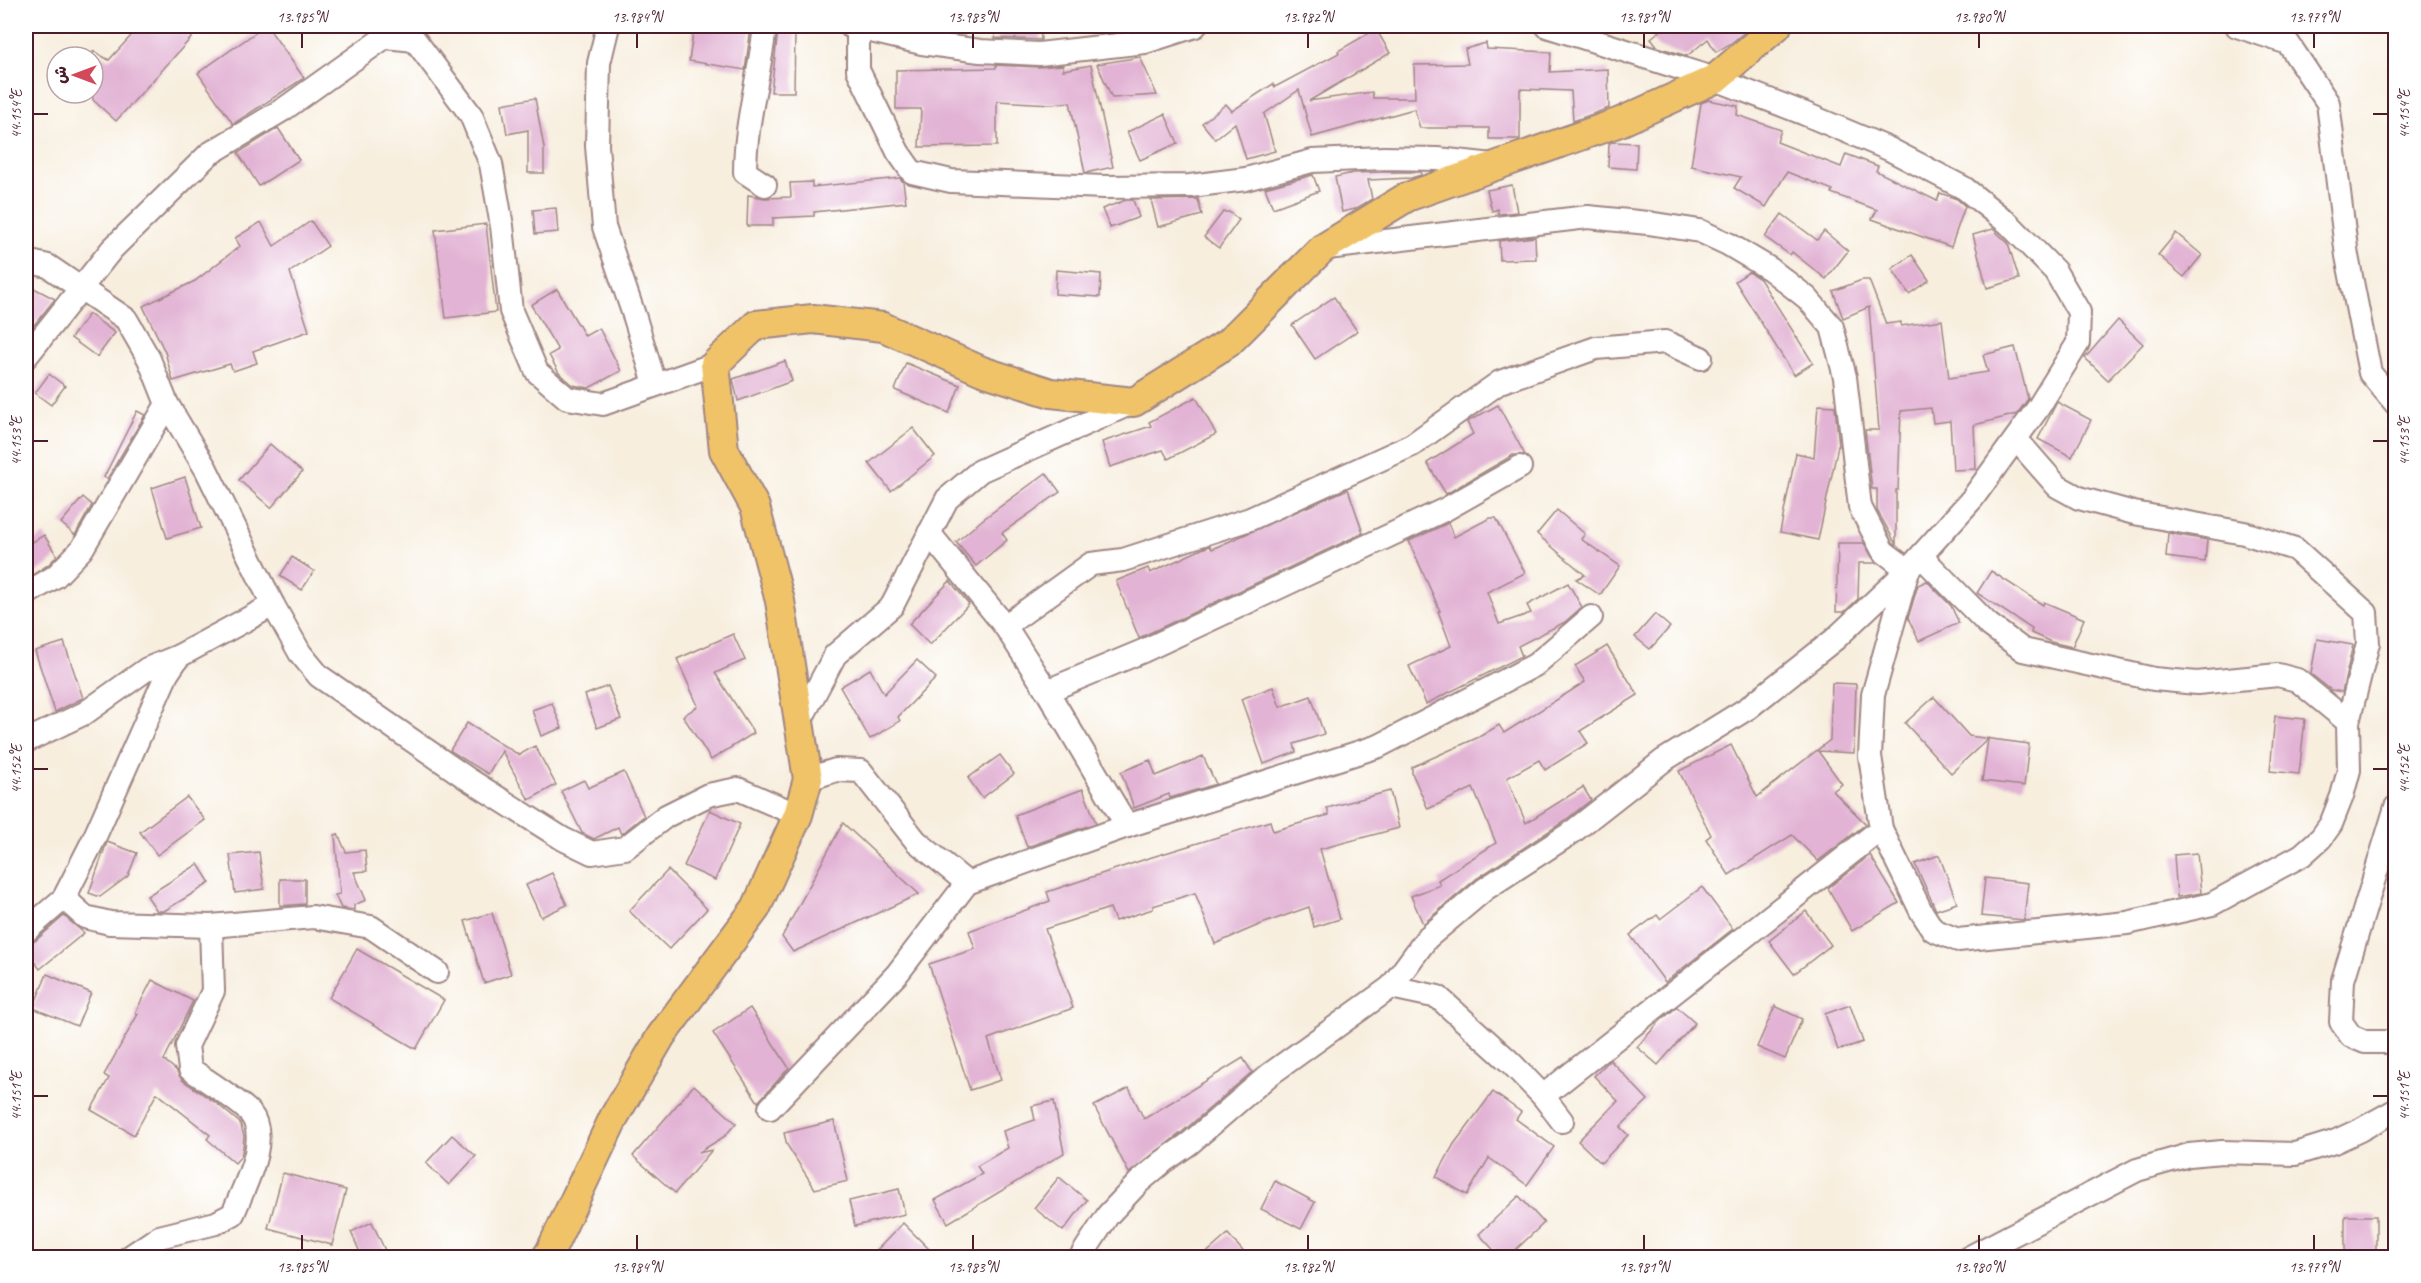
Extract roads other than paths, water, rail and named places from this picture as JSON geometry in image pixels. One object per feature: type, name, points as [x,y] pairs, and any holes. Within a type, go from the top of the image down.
[{"type":"main road","points":[[549,1256],[614,1117],[662,1036],[756,908],[798,814],[808,778],[780,601],[755,507],[724,450],[716,364],[756,325],[813,319],[884,327],[982,371],[1050,393],[1134,402],[1228,343],[1322,249],[1407,197],[1620,122],[1715,79],[1777,26]]},
{"type":"street","points":[[608,26],[599,63],[597,146],[604,227],[655,384]]},
{"type":"street","points":[[765,26],[763,51],[745,149],[745,172],[765,185]]},
{"type":"street","points":[[1195,26],[1145,42],[1040,54],[980,51],[922,43],[854,26],[858,70],[898,152],[912,172],[951,181],[1105,187],[1190,186],[1246,179],[1312,161],[1384,158],[1438,159],[1495,165]]},
{"type":"street","points":[[1080,1257],[1108,1215],[1139,1182],[1190,1143],[1269,1075],[1391,987],[1427,938],[1485,889],[1571,832],[1664,759],[1748,708],[1835,639],[1914,563],[1972,500],[2038,408],[2078,343],[2079,312],[2055,271],[2010,224],[1964,188],[1889,149],[1715,79],[1547,26]]},
{"type":"street","points":[[2237,26],[2288,43],[2328,104],[2347,256],[2370,373],[2396,404]]},
{"type":"street","points":[[26,357],[112,249],[209,154],[284,109],[385,37],[415,40],[471,115],[491,164],[502,226],[512,311],[537,372],[567,398],[603,404],[716,364]]},
{"type":"street","points":[[1322,249],[1588,217],[1700,231],[1770,268],[1807,298],[1832,327],[1845,377],[1860,507],[1883,550],[1914,563],[2023,650],[2154,679],[2197,682],[2278,675],[2297,680],[2348,722]]},
{"type":"street","points":[[26,261],[48,266],[126,319],[149,359],[167,404],[206,469],[273,605],[300,653],[319,676],[468,779],[563,839],[592,853],[625,848],[666,816],[708,795],[738,789],[798,814]]},
{"type":"street","points":[[1005,626],[1091,564],[1123,560],[1250,519],[1412,445],[1500,382],[1596,348],[1665,342],[1701,358]]},
{"type":"street","points":[[799,723],[835,655],[892,606],[947,499],[980,471],[1134,402]]},
{"type":"street","points":[[26,594],[56,576],[82,549],[167,404]]},
{"type":"street","points":[[1914,563],[1873,695],[1870,756],[1881,829],[1921,912],[1933,930],[1958,940],[2127,923],[2212,904],[2302,855],[2321,838],[2331,824],[2349,770],[2348,722],[2368,643],[2366,613],[2295,549],[2244,534],[2134,513],[2079,498],[2057,486],[2016,438]]},
{"type":"street","points":[[1047,691],[1143,651],[1446,509],[1520,467]]},
{"type":"street","points":[[929,533],[1005,626],[1047,691],[1127,826]]},
{"type":"street","points":[[26,741],[84,713],[147,669],[179,656],[273,605]]},
{"type":"street","points":[[770,1108],[897,974],[967,883],[1127,826],[1379,746],[1534,665],[1591,617]]},
{"type":"street","points":[[26,931],[64,898],[92,843],[167,674],[179,656]]},
{"type":"street","points":[[808,778],[836,770],[861,771],[916,841],[967,883]]},
{"type":"street","points":[[2396,807],[2343,980],[2341,1022],[2351,1036],[2365,1041],[2396,1042]]},
{"type":"street","points":[[1543,1096],[1881,829]]},
{"type":"street","points":[[64,898],[85,917],[110,923],[211,926],[313,917],[371,927],[437,972]]},
{"type":"street","points":[[128,1257],[159,1237],[216,1223],[233,1214],[259,1145],[257,1125],[250,1112],[190,1069],[187,1046],[213,991],[211,926]]},
{"type":"street","points":[[1391,987],[1438,997],[1511,1063],[1543,1096],[1562,1121]]},
{"type":"street","points":[[1968,1257],[2137,1170],[2189,1155],[2222,1152],[2295,1154],[2334,1142],[2396,1110]]}]
